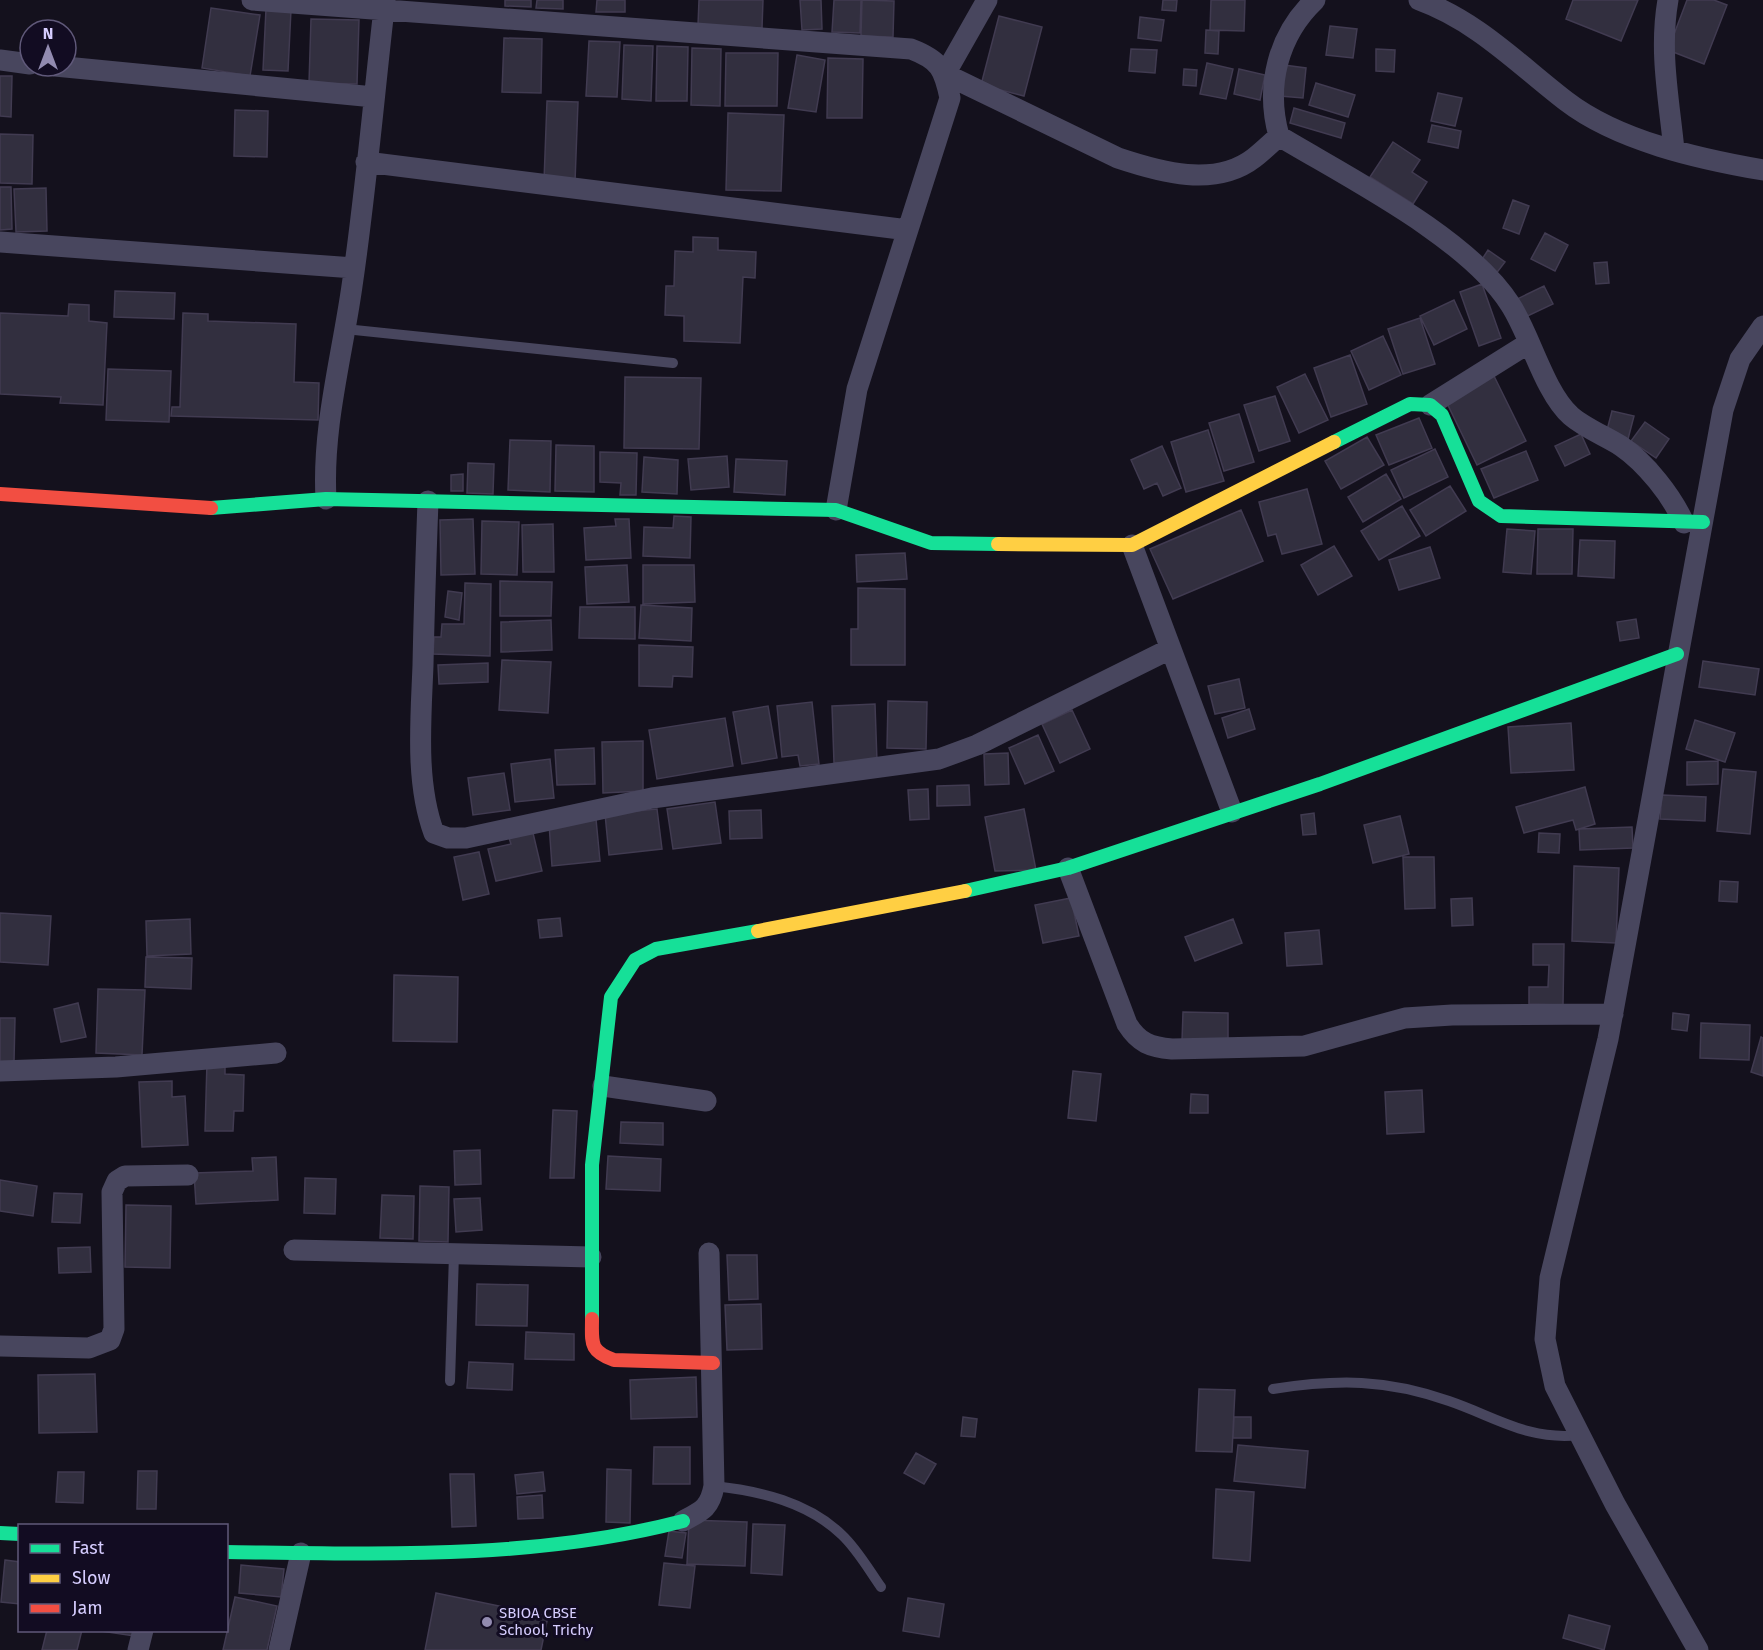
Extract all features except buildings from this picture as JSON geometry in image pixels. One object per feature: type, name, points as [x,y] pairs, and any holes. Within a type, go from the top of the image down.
[{"type":"street","points":[[252,0],[385,6],[911,49],[931,56],[945,74],[950,98],[857,389],[836,510]]},
{"type":"street","points":[[945,74],[987,0]]},
{"type":"street","points":[[1315,0],[1285,38],[1279,56],[1273,101],[1279,136],[1390,202],[1484,271],[1510,304],[1554,392],[1570,415],[1623,448],[1664,488],[1693,523]]},
{"type":"street","points":[[1419,0],[1471,25],[1529,68],[1566,101],[1591,117],[1674,150],[1721,163],[1763,170]]},
{"type":"street","points":[[1668,0],[1663,25],[1663,67],[1674,150]]},
{"type":"street","points":[[326,499],[324,464],[327,431],[354,268],[385,6]]},
{"type":"street","points":[[0,60],[18,62]]},
{"type":"street","points":[[78,68],[374,97]]},
{"type":"street","points":[[945,74],[1118,158],[1148,168],[1183,174],[1206,174],[1230,170],[1253,159],[1279,136]]},
{"type":"street","points":[[366,162],[908,230]]},
{"type":"street","points":[[0,243],[354,268]]},
{"type":"street","points":[[1698,1650],[1615,1504],[1555,1386],[1545,1339],[1550,1278],[1612,1014],[1677,654],[1693,523],[1723,410],[1740,359],[1763,326]]},
{"type":"street","points":[[0,494],[211,508],[326,499],[836,510],[932,543],[1132,545],[1410,404],[1430,405],[1529,343]]},
{"type":"street","points":[[1430,405],[1442,415],[1479,501],[1501,516],[1693,523]]},
{"type":"street","points":[[428,501],[421,728],[423,774],[429,820],[434,833],[448,838],[466,838],[652,798],[939,759],[977,745],[1170,650]]},
{"type":"street","points":[[1132,545],[1232,812]]},
{"type":"street","points":[[713,1363],[614,1360],[600,1355],[592,1345],[592,1165],[603,1086],[611,996],[634,960],[656,948],[906,904],[1068,868],[1320,784],[1677,654]]},
{"type":"street","points":[[1068,868],[1127,1024],[1136,1039],[1151,1047],[1172,1049],[1304,1046],[1405,1018],[1452,1015],[1612,1014]]},
{"type":"street","points":[[0,1071],[116,1067],[276,1053]]},
{"type":"street","points":[[603,1086],[705,1101]]},
{"type":"street","points":[[0,1346],[89,1348],[110,1340],[114,1329],[112,1192],[117,1181],[125,1176],[188,1174]]},
{"type":"street","points":[[294,1250],[591,1257]]},
{"type":"street","points":[[228,1552],[531,1549],[636,1535],[683,1521],[699,1513],[712,1501],[714,1486],[709,1253]]},
{"type":"street","points":[[0,1533],[18,1534]]},
{"type":"street","points":[[279,1650],[301,1553]]},
{"type":"street","points":[[138,1650],[142,1632]]},
{"type":"lane","points":[[345,329],[673,363]]},
{"type":"lane","points":[[450,1381],[454,1254]]},
{"type":"lane","points":[[1273,1389],[1318,1382],[1357,1381],[1392,1386],[1448,1401],[1547,1437],[1580,1435]]},
{"type":"lane","points":[[714,1486],[752,1490],[821,1518],[843,1536],[881,1587]]},
{"type":"traffic: fast","points":[[1334,442],[1410,404],[1430,405],[1442,415],[1479,501],[1501,516],[1703,522]]},
{"type":"traffic: fast","points":[[211,508],[326,499],[836,510],[931,543],[998,544]]},
{"type":"traffic: fast","points":[[965,891],[1068,868],[1320,784],[1677,654]]},
{"type":"traffic: fast","points":[[592,1319],[592,1165],[611,997],[635,960],[656,949],[758,931]]},
{"type":"traffic: fast","points":[[228,1552],[456,1552],[571,1543],[627,1534],[683,1521]]},
{"type":"traffic: fast","points":[[0,1533],[18,1534]]},
{"type":"traffic: slow","points":[[998,544],[1132,545],[1334,442]]},
{"type":"traffic: slow","points":[[758,931],[965,891]]},
{"type":"traffic: jam","points":[[0,494],[211,508]]},
{"type":"traffic: jam","points":[[592,1319],[592,1340],[596,1349],[614,1360],[713,1363]]},
{"type":"place","name":"SBIOA CBSE School, Trichy","points":[[487,1622]]}]
